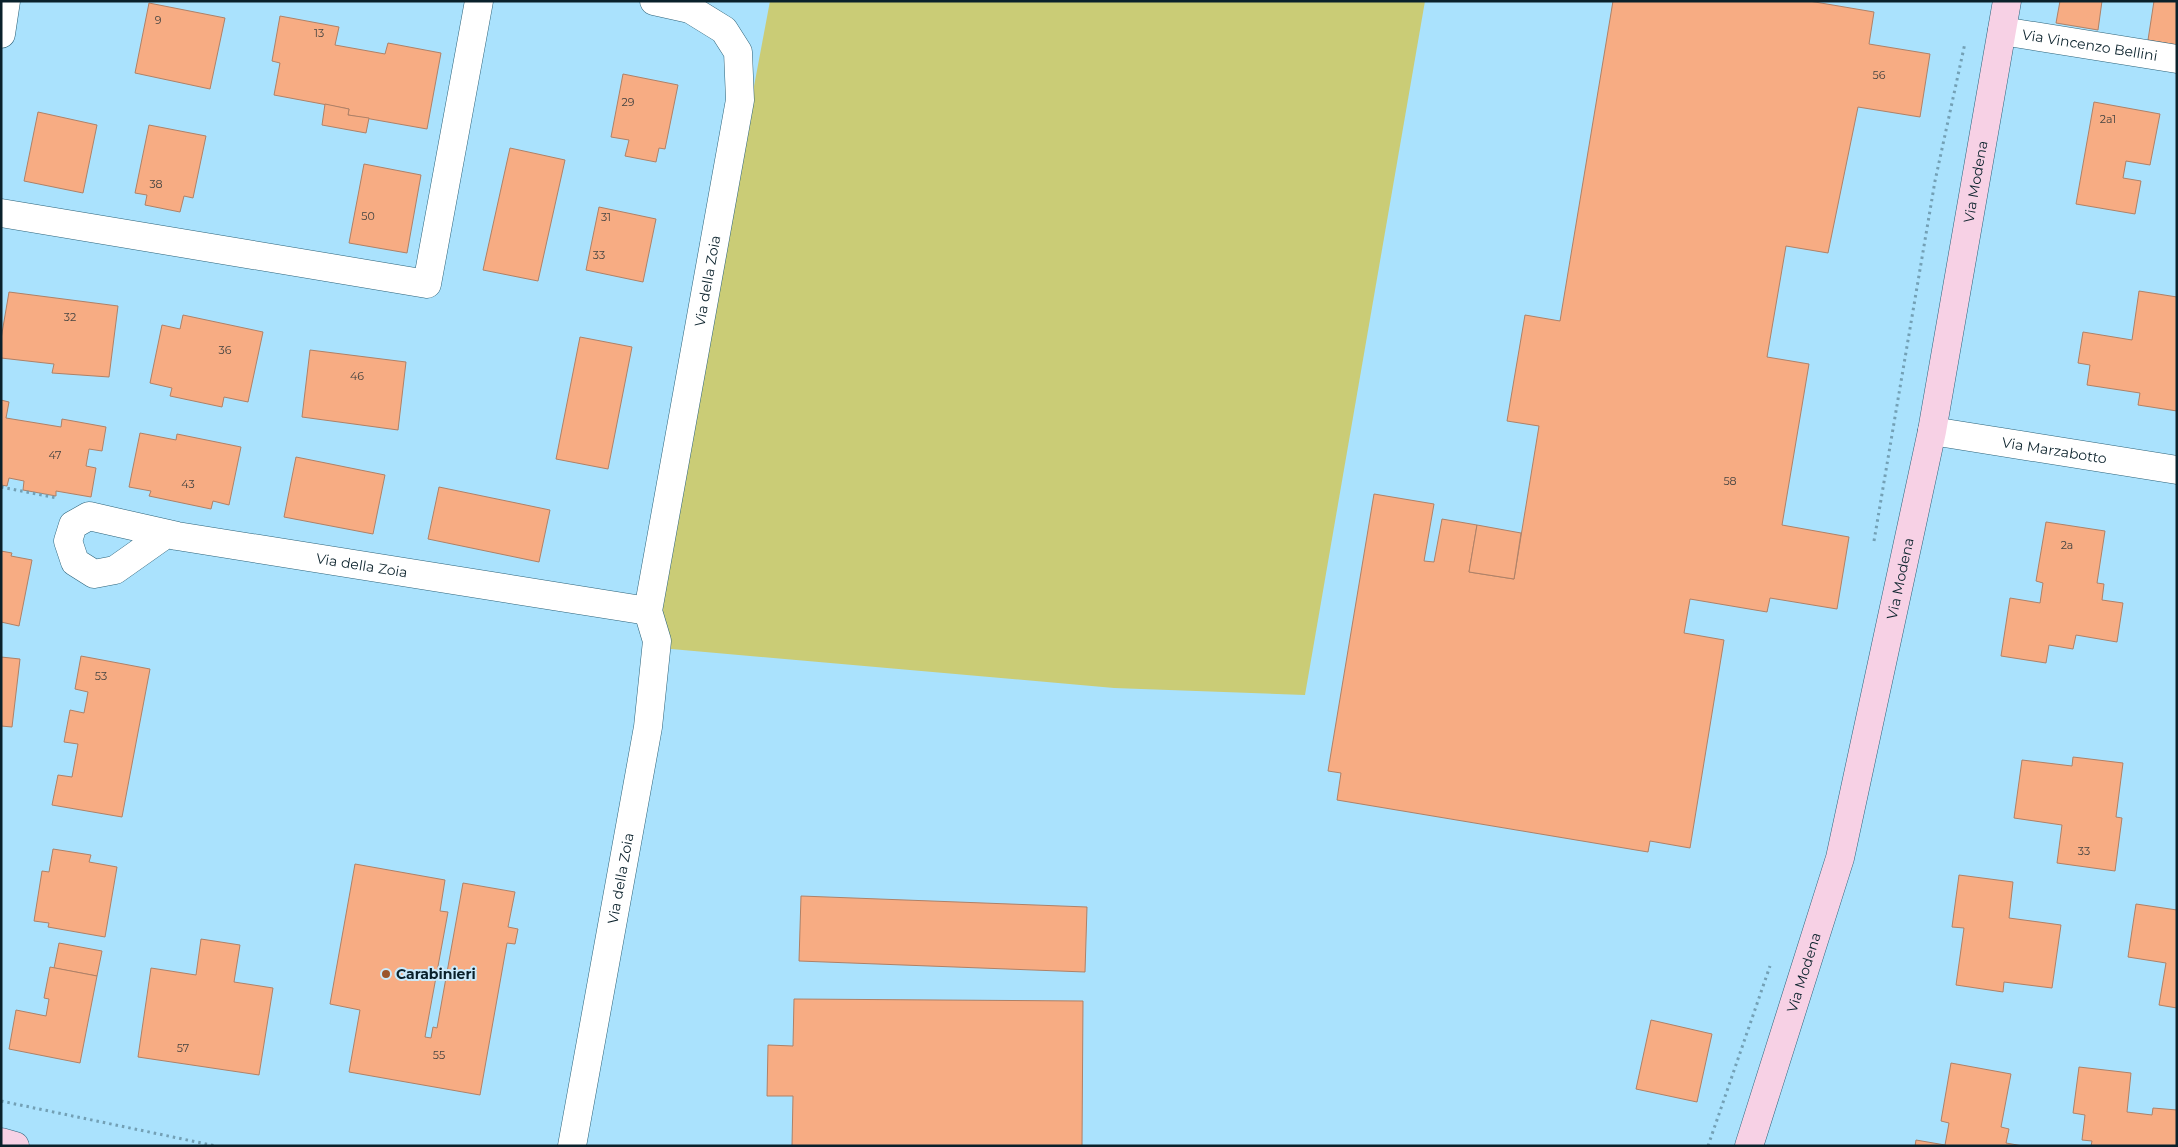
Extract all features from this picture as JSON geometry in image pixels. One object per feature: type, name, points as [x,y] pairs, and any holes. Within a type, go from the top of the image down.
[{"type":"main road","name":"Via Modena","points":[[1749,1146],[1840,858],[1932,432],[2007,1]]},
{"type":"main road","points":[[1,1142],[15,1146]]},
{"type":"street","points":[[1,34],[6,1]]},
{"type":"street","points":[[1,213],[427,284],[479,1]]},
{"type":"street","name":"Via della Zoia","points":[[572,1146],[648,727],[657,641],[648,611],[740,100],[738,52],[724,30],[690,9],[654,1]]},
{"type":"street","name":"Via Vincenzo Bellini","points":[[2002,31],[2177,60]]},
{"type":"street","name":"Via Marzabotto","points":[[1932,432],[2177,470]]},
{"type":"street","points":[[89,516],[73,525],[68,541],[74,562],[94,574],[115,570],[166,534]]},
{"type":"street","name":"Via della Zoia","points":[[89,516],[166,534],[648,611]]},
{"type":"path","points":[[1872,550],[1935,181],[1966,39]]},
{"type":"path","points":[[1,487],[62,498],[89,516]]},
{"type":"path","points":[[1708,1146],[1774,957]]},
{"type":"path","points":[[1,1101],[216,1146]]},
{"type":"green space","points":[[770,1],[1425,1],[1305,695],[1114,688],[649,647]]},
{"type":"building","points":[[1613,1],[1809,1],[1874,12],[1869,44],[1930,54],[1920,117],[1858,107],[1828,253],[1786,246],[1767,357],[1809,364],[1782,525],[1849,537],[1837,609],[1770,598],[1767,612],[1690,599],[1684,633],[1724,640],[1690,848],[1650,841],[1648,852],[1337,800],[1341,773],[1328,771],[1374,494],[1434,504],[1424,561],[1434,562],[1442,519],[1477,525],[1469,572],[1514,579],[1539,426],[1507,421],[1525,315],[1560,321]]},
{"type":"building","points":[[2060,1],[2102,1],[2098,30],[2056,23]]},
{"type":"building","points":[[2154,1],[2177,1],[2177,45],[2148,40]]},
{"type":"building","points":[[149,3],[225,18],[210,89],[135,73]]},
{"type":"building","points":[[280,16],[339,27],[335,45],[385,54],[388,43],[441,53],[427,129],[348,115],[349,109],[274,95],[280,63],[272,61]]},
{"type":"building","points":[[623,74],[678,85],[665,149],[659,148],[656,162],[625,156],[629,140],[611,137]]},
{"type":"building","points":[[2094,102],[2160,114],[2150,165],[2126,161],[2123,178],[2141,181],[2135,214],[2076,204]]},
{"type":"building","points":[[325,104],[349,109],[348,115],[369,118],[366,133],[322,125]]},
{"type":"building","points":[[38,112],[97,125],[83,193],[24,181]]},
{"type":"building","points":[[149,125],[206,136],[193,198],[184,196],[180,212],[145,205],[147,195],[135,193]]},
{"type":"building","points":[[510,148],[565,160],[538,281],[483,270]]},
{"type":"building","points":[[364,164],[421,175],[407,253],[349,243]]},
{"type":"building","points":[[599,207],[656,219],[643,282],[586,270]]},
{"type":"building","points":[[2139,291],[2177,297],[2177,411],[2138,405],[2140,393],[2087,385],[2090,365],[2078,363],[2083,332],[2132,340]]},
{"type":"building","points":[[9,292],[118,306],[109,377],[52,373],[54,364],[1,358],[1,339]]},
{"type":"building","points":[[183,315],[263,332],[248,402],[224,397],[222,407],[170,396],[172,388],[150,383],[162,325],[180,329]]},
{"type":"building","points":[[580,337],[632,347],[608,469],[556,459]]},
{"type":"building","points":[[310,350],[406,362],[398,430],[302,417]]},
{"type":"building","points":[[1,400],[9,402],[6,418],[61,427],[62,419],[106,427],[102,451],[89,449],[86,466],[96,468],[91,497],[56,491],[56,496],[23,490],[24,481],[9,478],[7,486],[1,485]]},
{"type":"building","points":[[140,433],[176,440],[177,434],[241,447],[229,505],[213,501],[211,509],[149,496],[151,491],[129,487]]},
{"type":"building","points":[[296,457],[385,475],[373,534],[284,517]]},
{"type":"building","points":[[439,487],[550,510],[539,562],[428,539]]},
{"type":"building","points":[[2046,522],[2105,531],[2097,583],[2104,584],[2102,600],[2123,603],[2117,642],[2076,635],[2073,649],[2049,645],[2046,663],[2001,656],[2010,598],[2040,603],[2043,583],[2036,581]]},
{"type":"building","points":[[1477,525],[1521,533],[1514,579],[1469,572]]},
{"type":"building","points":[[1,551],[12,553],[11,556],[32,560],[19,626],[1,622]]},
{"type":"building","points":[[81,656],[150,669],[122,817],[52,805],[58,775],[72,777],[78,744],[64,742],[70,710],[84,713],[88,692],[75,689]]},
{"type":"building","points":[[1,657],[20,659],[12,727],[1,726]]},
{"type":"building","points":[[2073,757],[2123,763],[2116,817],[2122,818],[2115,871],[2057,863],[2062,825],[2014,818],[2022,760],[2072,766]]},
{"type":"building","points":[[53,849],[91,855],[89,862],[117,867],[105,937],[48,927],[49,923],[34,921],[42,871],[49,872]]},
{"type":"building","name":"Carabinieri","points":[[355,864],[445,880],[440,911],[448,912],[425,1037],[431,1038],[433,1027],[437,1028],[463,883],[515,892],[508,927],[518,929],[515,944],[507,943],[480,1095],[349,1072],[360,1010],[330,1004]]},
{"type":"building","points":[[1959,875],[2013,882],[2009,918],[2061,925],[2052,988],[2004,982],[2003,992],[1956,985],[1964,928],[1952,927]]},
{"type":"building","points":[[801,896],[1087,907],[1085,972],[799,961]]},
{"type":"building","points":[[2136,904],[2177,910],[2177,1008],[2159,1005],[2166,963],[2128,957]]},
{"type":"building","points":[[201,939],[240,945],[234,982],[273,988],[259,1075],[138,1057],[151,968],[196,975]]},
{"type":"building","points":[[59,943],[102,951],[97,976],[54,968]]},
{"type":"building","points":[[50,967],[97,976],[80,1063],[9,1049],[16,1010],[46,1016],[49,999],[44,998]]},
{"type":"building","points":[[794,999],[1083,1001],[1082,1146],[792,1146],[793,1096],[767,1096],[768,1045],[793,1046]]},
{"type":"building","points":[[1651,1020],[1712,1034],[1697,1102],[1636,1089]]},
{"type":"building","points":[[1951,1063],[2011,1074],[2001,1127],[2009,1129],[2006,1143],[2023,1146],[1915,1146],[1916,1140],[1945,1145],[1949,1123],[1941,1121]]},
{"type":"building","points":[[2079,1067],[2131,1073],[2127,1112],[2152,1115],[2153,1108],[2177,1110],[2177,1146],[2091,1146],[2092,1141],[2082,1140],[2085,1115],[2073,1113]]},
{"type":"place","name":"Carabinieri","points":[[386,974]]}]
